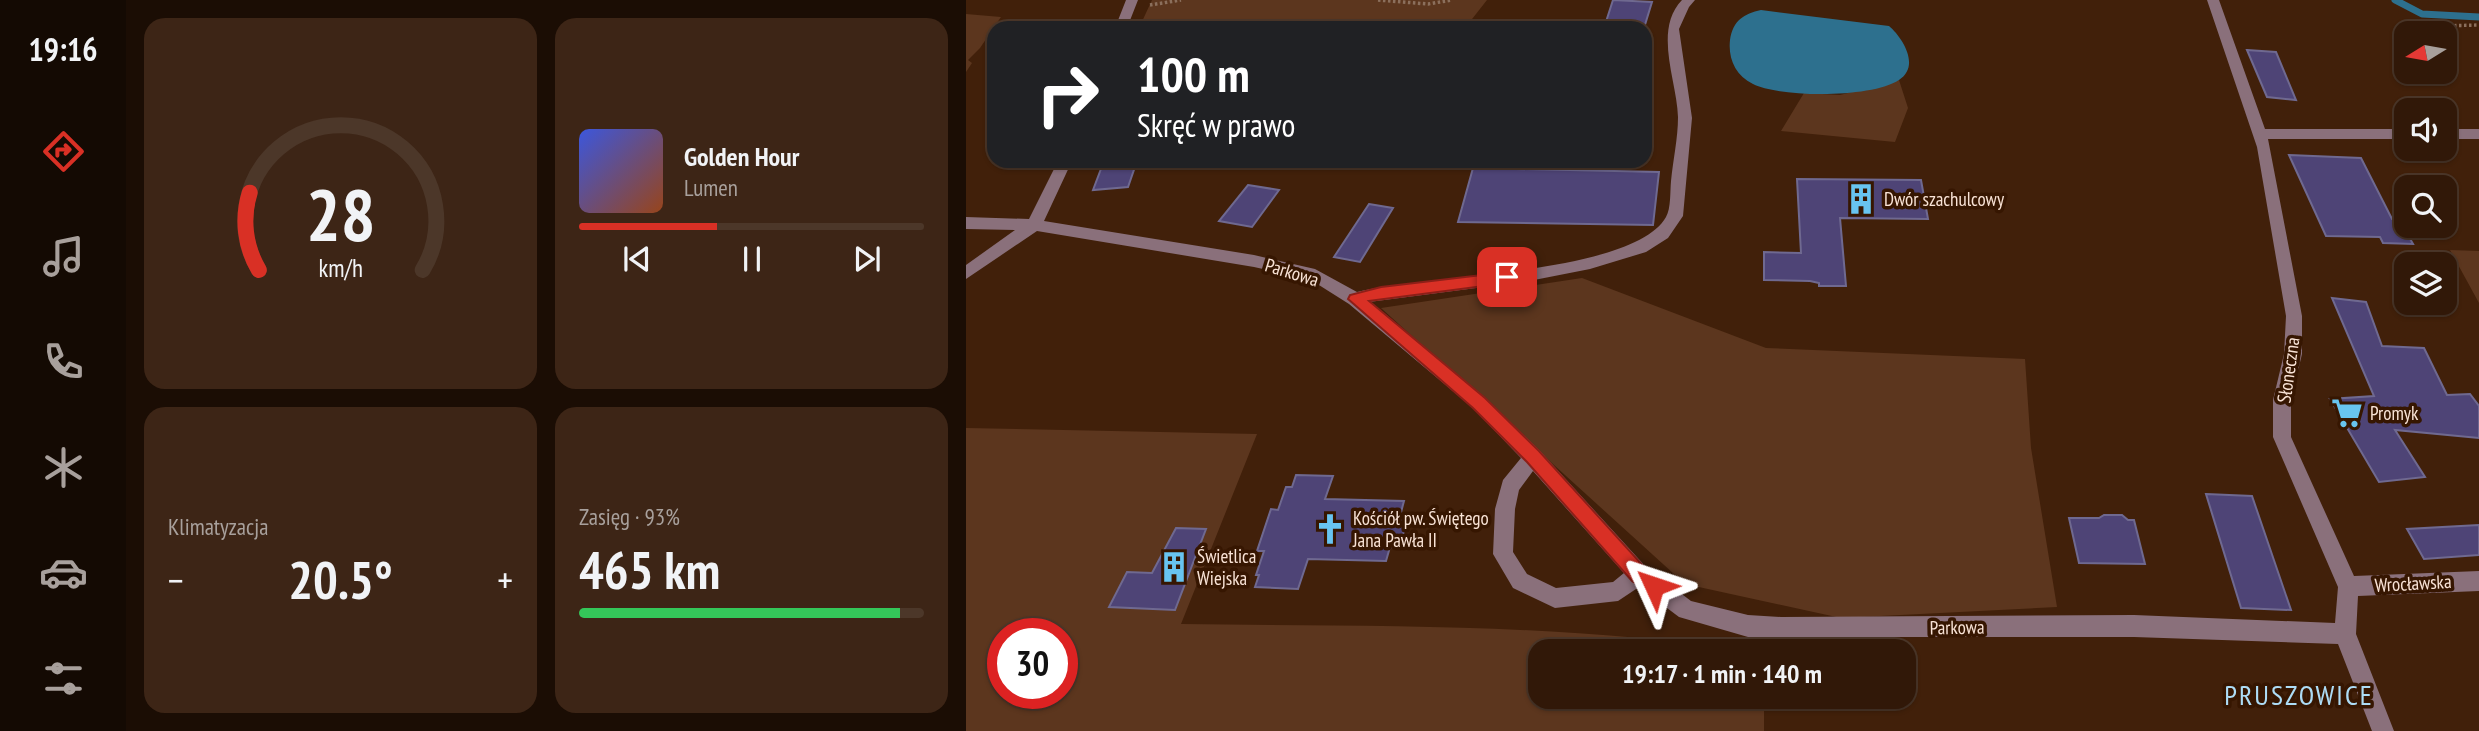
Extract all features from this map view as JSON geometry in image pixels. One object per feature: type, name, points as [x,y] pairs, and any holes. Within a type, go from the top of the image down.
[{"type":"street","points":[[1355,299],[1381,292],[1529,275],[1590,263],[1640,248],[1662,234],[1675,216],[1685,118],[1673,29],[1683,6],[1689,0]]},
{"type":"street","name":"Słoneczna","points":[[2213,0],[2260,134],[2294,316],[2293,354],[2282,400],[2282,437],[2348,587],[2345,634],[2383,731]]},
{"type":"street","points":[[1124,21],[1130,4]]},
{"type":"street","points":[[2260,134],[2394,134]]},
{"type":"street","points":[[2457,134],[2479,134]]},
{"type":"street","points":[[966,272],[1034,225],[1062,168]]},
{"type":"street","name":"Parkowa","points":[[966,223],[1034,225],[1254,261],[1315,275],[1355,299],[1479,403],[1533,457],[1639,574],[1686,610],[1748,626],[2258,628],[2345,634]]},
{"type":"street","points":[[1533,457],[1510,486],[1505,509],[1503,554],[1520,581],[1555,598],[1591,596],[1618,590],[1639,574]]},
{"type":"street","name":"Wrocławska","points":[[2348,587],[2479,580]]},
{"type":"path","points":[[1130,4],[1181,0]]},
{"type":"path","points":[[1378,0],[1428,4],[1452,0]]},
{"type":"path","points":[[2457,26],[2479,25]]},
{"type":"shaded area","points":[[1152,0],[1487,0],[1470,21],[1142,21]]},
{"type":"shaded area","points":[[966,14],[1001,17],[998,21],[987,21],[987,38],[968,60],[972,63],[966,72]]},
{"type":"shaded area","points":[[1899,80],[1908,108],[1895,142],[1781,131],[1804,93],[1840,95]]},
{"type":"shaded area","points":[[2450,250],[2479,251],[2479,303],[2457,263],[2457,252]]},
{"type":"shaded area","points":[[1582,278],[1766,348],[2025,359],[2031,448],[2057,607],[1841,618],[1685,584],[1381,308]]},
{"type":"shaded area","points":[[966,428],[1257,434],[1181,624],[1463,628],[1643,639],[1528,639],[1528,709],[1764,709],[1764,731],[966,731]]},
{"type":"water","points":[[1761,10],[1889,26],[1904,44],[1909,67],[1899,80],[1886,86],[1849,93],[1805,94],[1766,89],[1753,84],[1737,71],[1730,53],[1730,40],[1740,19]]},
{"type":"building","points":[[1613,0],[1652,2],[1646,21],[1606,21]]},
{"type":"building","points":[[2247,50],[2276,52],[2296,100],[2267,97]]},
{"type":"building","points":[[2289,155],[2361,158],[2394,219],[2394,238],[2410,238],[2413,244],[2383,243],[2380,237],[2326,236]]},
{"type":"building","points":[[1101,168],[1135,168],[1128,187],[1093,190]]},
{"type":"building","points":[[1473,168],[1659,172],[1653,225],[1458,222]]},
{"type":"building","points":[[1797,179],[1921,180],[1928,219],[1840,218],[1846,286],[1819,286],[1819,283],[1810,281],[1764,280],[1764,252],[1801,253]]},
{"type":"building","points":[[1248,185],[1279,190],[1252,227],[1219,221]]},
{"type":"building","points":[[1369,204],[1393,208],[1360,262],[1334,257]]},
{"type":"building","points":[[2332,298],[2366,302],[2382,346],[2424,348],[2447,395],[2470,394],[2479,406],[2479,438],[2395,430],[2425,477],[2379,482],[2330,399],[2374,396]]},
{"type":"building","name":"Kościół pw. Świętego Jana Pawła II","points":[[1296,475],[1333,476],[1325,499],[1404,501],[1400,516],[1408,517],[1399,548],[1390,547],[1386,561],[1308,559],[1298,589],[1255,587],[1264,551],[1257,551],[1271,509],[1278,510],[1286,487],[1292,487]]},
{"type":"building","points":[[2206,494],[2252,496],[2291,610],[2241,608]]},
{"type":"building","points":[[2104,515],[2122,515],[2128,520],[2134,520],[2145,564],[2079,563],[2069,518],[2099,518]]},
{"type":"building","points":[[2479,525],[2479,555],[2424,559],[2407,529]]},
{"type":"building","name":"Świetlica Wiejska","points":[[1176,528],[1206,529],[1175,610],[1109,607],[1127,572],[1152,573]]},
{"type":"waterway","points":[[2395,0],[2422,14],[2479,17]]},
{"type":"place","name":"Dwór szachulcowy","points":[[1861,199]]},
{"type":"place","name":"Promyk","points":[[2347,413]]},
{"type":"place","name":"Kościół pw. Świętego Jana Pawła II","points":[[1330,529]]},
{"type":"place","name":"Świetlica Wiejska","points":[[1174,567]]},
{"type":"district","name":"PRUSZOWICE","points":[[2299,695]]},
{"type":"route","points":[[1507,277],[1381,292],[1355,299],[1479,403],[1533,457],[1639,574],[1654,586]]}]
